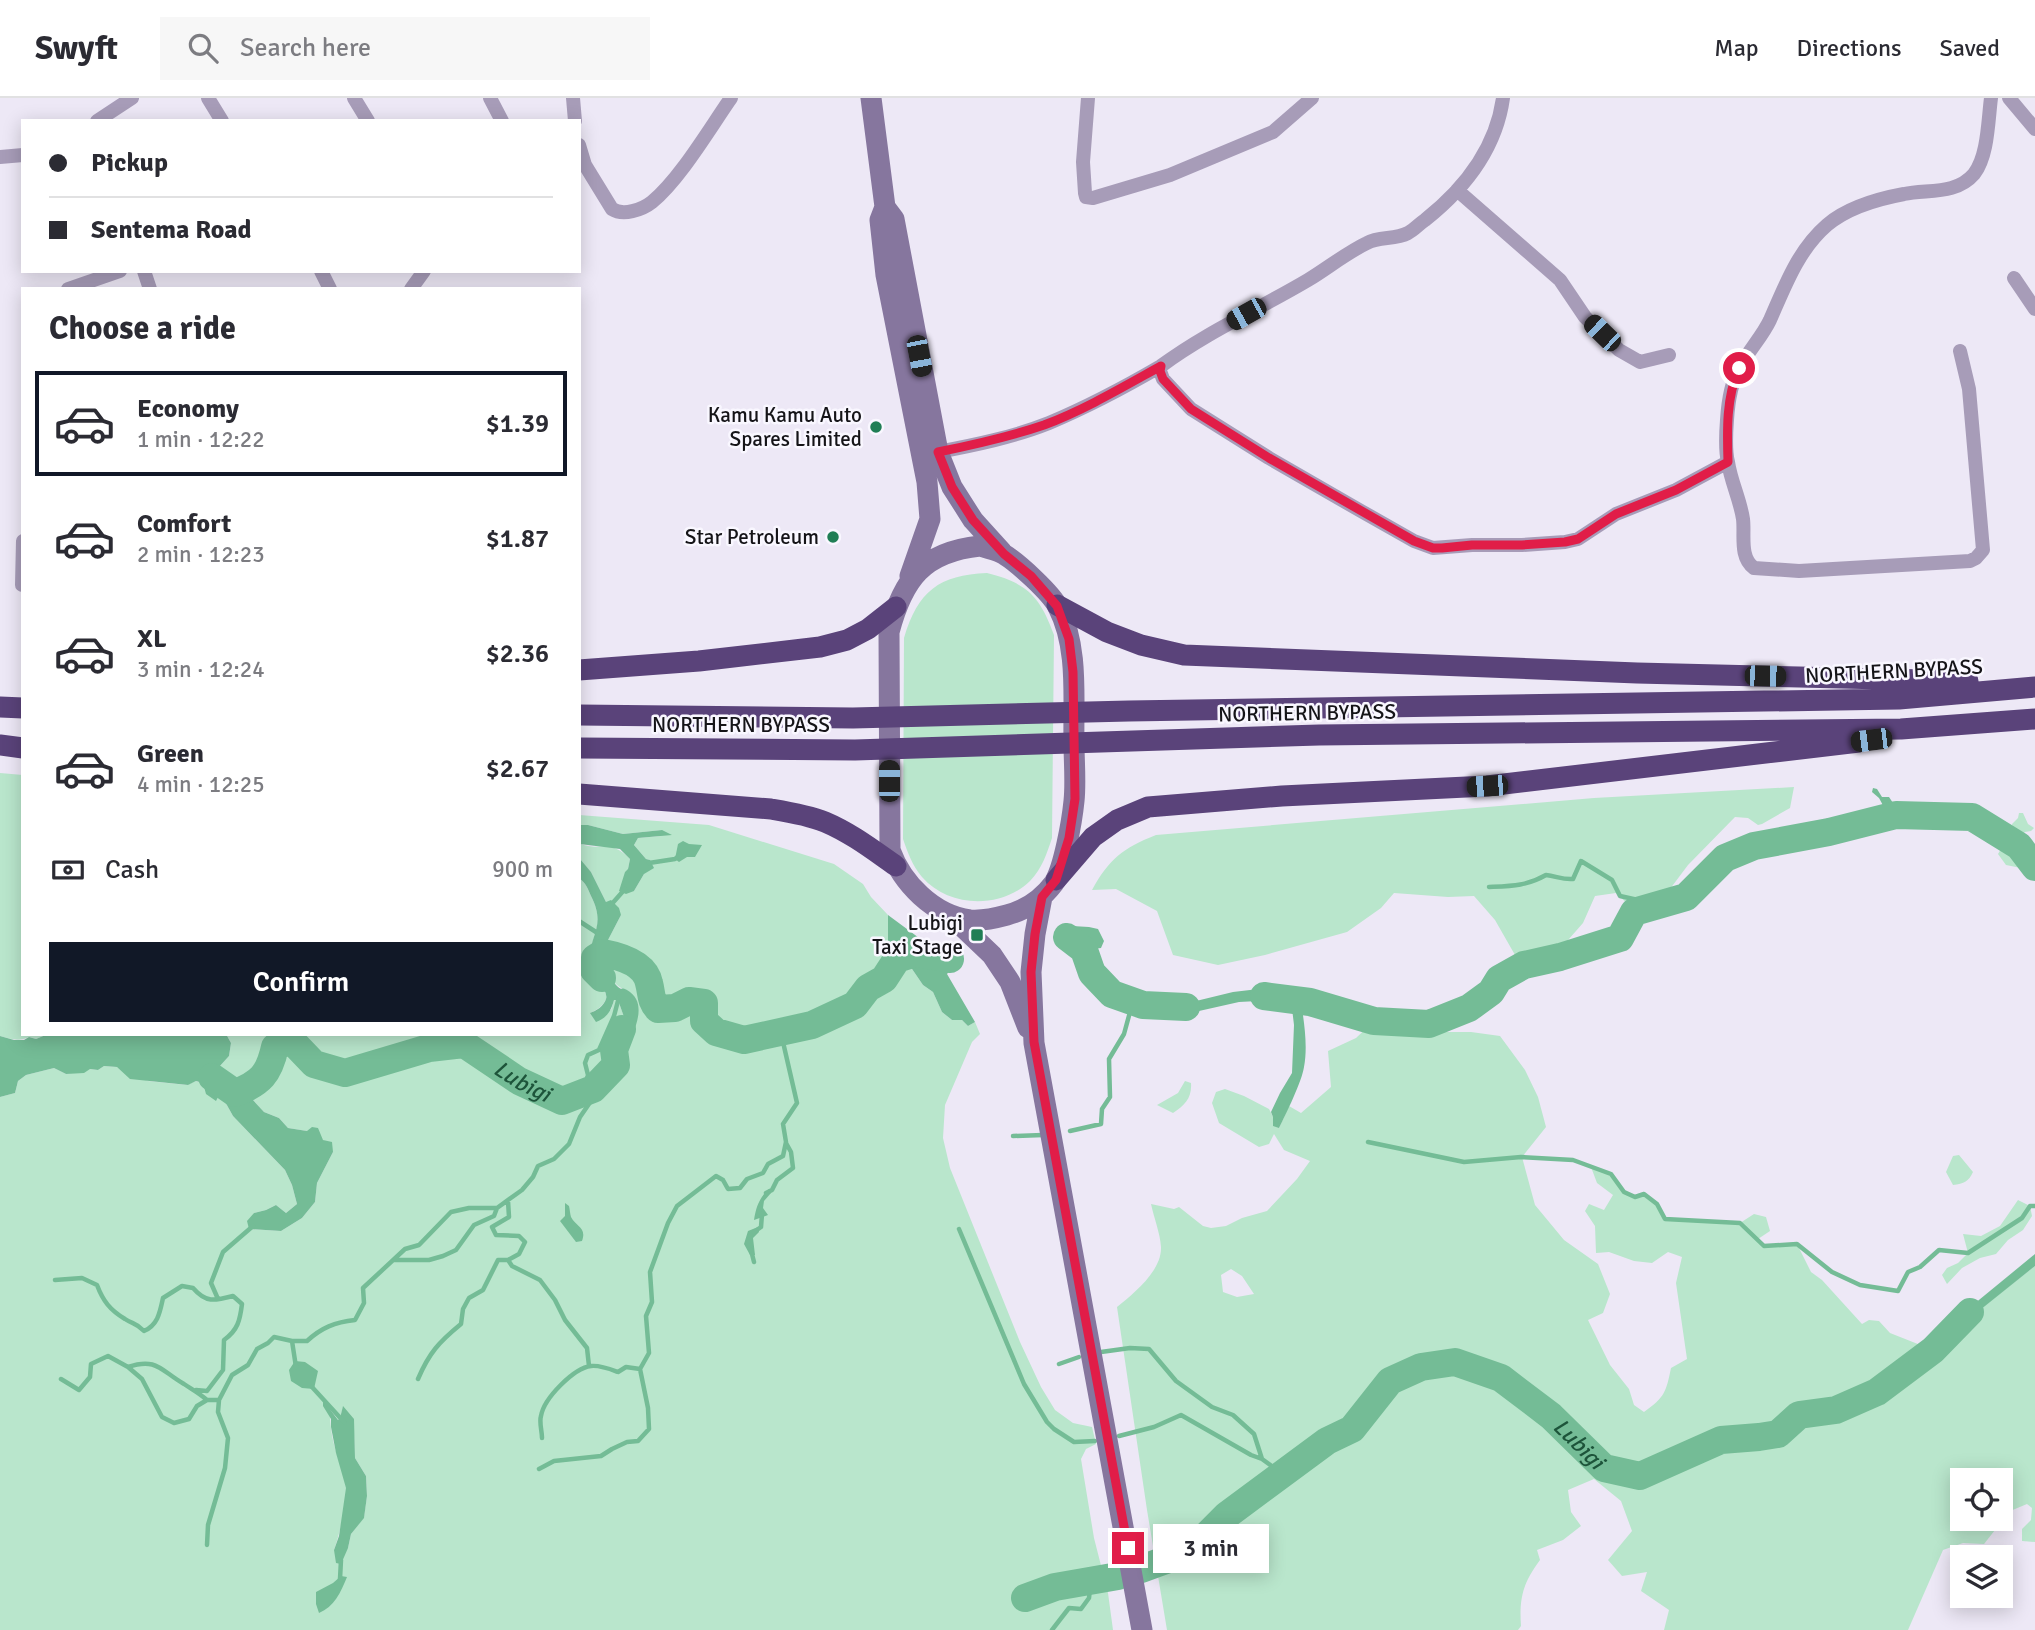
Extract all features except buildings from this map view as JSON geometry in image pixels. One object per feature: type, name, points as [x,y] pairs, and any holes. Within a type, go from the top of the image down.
[{"type":"highway","points":[[1057,606],[1107,632],[1141,645],[1185,655],[2035,685]]},
{"type":"highway","points":[[581,670],[699,661],[820,647],[847,640],[868,629],[895,607]]},
{"type":"highway","name":"NORTHERN BYPASS","points":[[581,715],[853,718],[1899,699],[2035,685]]},
{"type":"highway","points":[[0,707],[21,708]]},
{"type":"highway","points":[[1049,889],[1093,837],[1117,820],[1148,807],[1282,796],[1487,786],[2035,720]]},
{"type":"highway","name":"NORTHERN BYPASS","points":[[581,748],[855,750],[1319,736],[1901,729],[2035,720]]},
{"type":"highway","points":[[0,744],[21,745]]},
{"type":"highway","points":[[581,794],[771,809],[799,814],[824,821],[859,840],[896,866]]},
{"type":"main road","points":[[871,98],[885,207],[880,220],[886,275],[927,482],[930,519],[906,587]]},
{"type":"main road","points":[[885,207],[894,219],[938,452],[952,487],[973,520],[1004,554],[1031,576],[1057,606],[1069,639],[1073,672],[1075,799],[1069,838],[1035,934],[1031,972],[1034,1042],[1143,1630]]},
{"type":"main road","points":[[1004,554],[980,546],[960,548],[935,558],[917,570],[895,607],[889,632],[890,850],[896,866],[910,885],[922,897],[947,913],[992,956],[1010,982],[1034,1042]]},
{"type":"main road","points":[[947,913],[971,920],[1020,912],[1049,889]]},
{"type":"street","points":[[99,119],[110,104],[132,98]]},
{"type":"street","points":[[208,98],[221,119]]},
{"type":"street","points":[[354,98],[367,119]]},
{"type":"street","points":[[490,98],[501,119]]},
{"type":"street","points":[[573,98],[575,119]]},
{"type":"street","points":[[581,151],[586,165],[612,209],[620,213],[643,208],[661,193],[684,166],[730,98]]},
{"type":"street","points":[[1088,98],[1083,162],[1086,197],[1093,198],[1170,174],[1273,132],[1312,98]]},
{"type":"street","points":[[938,452],[974,445],[1047,424],[1128,385],[1182,350],[1309,280],[1369,241],[1408,233],[1441,207],[1471,175],[1498,126],[1503,98]]},
{"type":"street","points":[[1960,351],[1969,389],[1983,550],[1976,558],[1970,561],[1799,571],[1754,568],[1748,564],[1744,556],[1739,498],[1728,462],[1727,421],[1739,368],[1766,327],[1798,260],[1810,242],[1827,225],[1854,207],[1891,196],[1943,190],[1961,185],[1974,174],[1984,156],[1991,98]]},
{"type":"street","points":[[2008,98],[2035,129]]},
{"type":"street","points":[[0,158],[21,155]]},
{"type":"street","points":[[1457,191],[1560,280],[1585,317],[1619,349],[1640,362],[1669,355]]},
{"type":"street","points":[[74,287],[114,273]]},
{"type":"street","points":[[2014,278],[2035,309]]},
{"type":"street","points":[[1161,366],[1163,379],[1191,409],[1361,511],[1414,541],[1433,548],[1522,545],[1578,539],[1616,514],[1676,490],[1728,462]]},
{"type":"shaded area","points":[[987,573],[1012,581],[1030,593],[1043,610],[1054,635],[1052,838],[1041,866],[1030,881],[1005,897],[975,901],[946,895],[933,887],[916,868],[903,839],[904,638],[916,608],[933,589],[956,577]]},
{"type":"shaded area","points":[[0,773],[21,775],[21,1036],[43,1036],[14,1040],[0,1036]]},
{"type":"shaded area","points":[[1794,787],[1790,808],[1762,824],[1758,825],[1748,818],[1735,817],[1688,865],[1667,893],[1633,909],[1616,893],[1595,896],[1583,923],[1547,964],[1515,955],[1495,920],[1474,896],[1394,893],[1381,908],[1347,932],[1218,965],[1173,955],[1157,911],[1116,889],[1092,890],[1111,862],[1134,845],[1156,835],[1594,798]]},
{"type":"shaded area","points":[[1873,788],[1877,789],[1882,797],[1889,797],[1895,806],[1921,809],[1927,816],[1907,825],[1882,818],[1885,809],[1872,792]]},
{"type":"shaded area","points":[[1856,813],[1876,820],[1868,826],[1848,827]]},
{"type":"shaded area","points":[[2019,813],[2023,813],[2028,824],[2034,828],[2020,836],[2013,830],[2012,824]]},
{"type":"shaded area","points":[[581,815],[709,825],[834,864],[863,884],[888,915],[888,962],[892,970],[895,964],[910,966],[923,985],[933,992],[942,1012],[952,1020],[962,1020],[968,1026],[975,1022],[980,1034],[972,1042],[945,1105],[943,1138],[950,1168],[1020,1342],[1041,1387],[1055,1410],[1073,1423],[1092,1427],[1096,1444],[1086,1449],[1081,1459],[1113,1630],[0,1630],[0,1097],[15,1093],[18,1081],[26,1075],[54,1068],[66,1074],[98,1070],[104,1066],[117,1067],[148,1081],[187,1085],[200,1082],[223,1098],[233,1116],[285,1170],[297,1204],[286,1213],[276,1205],[254,1213],[249,1229],[281,1231],[302,1218],[315,1202],[317,1183],[333,1152],[323,1140],[307,1131],[288,1128],[279,1118],[264,1112],[240,1086],[219,1079],[219,1067],[229,1056],[231,1043],[227,1036],[272,1036],[268,1050],[272,1059],[289,1049],[311,1072],[322,1066],[286,1036],[581,1036],[581,880],[598,916],[591,964],[606,996],[602,1006],[590,1013],[611,1010],[614,1000],[618,1000],[624,1017],[612,1045],[616,1063],[626,1044],[628,991],[615,983],[602,962],[606,957],[608,940],[621,915],[606,902],[591,872],[581,861],[581,844],[610,847],[623,852],[630,859],[628,869],[634,891],[650,860],[634,845],[638,838],[661,836],[662,830],[623,834],[581,825]],"holes":[[[617,956],[636,960],[650,967],[645,968],[641,980]],[[329,1406],[338,1420],[343,1407],[354,1434],[355,1458],[366,1476],[367,1496],[364,1517],[351,1534],[348,1548],[334,1550],[343,1518],[346,1486],[332,1435]]]},
{"type":"shaded area","points":[[581,825],[623,834],[662,830],[672,835],[638,838],[634,845],[650,860],[654,868],[644,874],[634,891],[626,894],[619,891],[630,859],[620,849],[581,844]]},
{"type":"shaded area","points":[[1848,827],[1826,842],[1813,844],[1793,839],[1807,828]]},
{"type":"shaded area","points":[[683,841],[702,845],[695,857],[687,857],[679,862],[675,859],[678,844]]},
{"type":"shaded area","points":[[2035,844],[2035,875],[2026,869],[2006,865],[1998,854],[2001,849]]},
{"type":"shaded area","points":[[1731,851],[1740,851],[1735,860],[1715,868],[1720,857]]},
{"type":"shaded area","points":[[581,860],[591,872],[606,902],[611,900],[619,908],[621,915],[608,940],[606,957],[602,962],[620,989],[632,993],[638,1006],[634,1030],[616,1065],[612,1045],[624,1017],[618,1000],[614,1000],[608,1014],[596,1022],[590,1013],[602,1006],[606,996],[591,965],[591,947],[597,917],[596,907],[583,882]]},
{"type":"shaded area","points":[[1709,874],[1705,889],[1698,900],[1670,902],[1677,893]]},
{"type":"shaded area","points":[[888,915],[934,949],[947,953],[951,969],[947,974],[975,1022],[968,1026],[962,1020],[952,1020],[942,1012],[933,992],[923,985],[910,966],[896,964],[891,971],[888,962]]},
{"type":"shaded area","points":[[1072,926],[1098,929],[1104,941],[1101,948],[1077,951],[1068,944],[1064,931]]},
{"type":"shaded area","points":[[625,953],[651,967],[645,968],[641,981],[617,955]]},
{"type":"shaded area","points":[[1267,988],[1289,993],[1301,1001],[1305,1034],[1303,1073],[1279,1128],[1273,1126],[1271,1112],[1292,1073],[1294,1025],[1291,1000],[1239,1002],[1199,1011],[1146,1014],[1151,1005],[1172,1001],[1196,1001],[1233,992]]},
{"type":"shaded area","points":[[1374,1021],[1429,1024],[1440,1032],[1500,1036],[1525,1070],[1538,1097],[1546,1127],[1522,1157],[1535,1205],[1564,1240],[1598,1264],[1610,1294],[1603,1313],[1588,1320],[1610,1365],[1629,1389],[1634,1405],[1644,1412],[1664,1393],[1671,1368],[1687,1359],[1676,1283],[1682,1257],[1668,1252],[1652,1263],[1634,1261],[1609,1252],[1596,1253],[1595,1226],[1585,1211],[1589,1204],[1604,1210],[1613,1195],[1597,1183],[1591,1167],[1611,1174],[1628,1194],[1644,1194],[1657,1204],[1665,1219],[1740,1223],[1754,1214],[1766,1217],[1770,1231],[1758,1239],[1764,1246],[1797,1244],[1811,1272],[1822,1280],[1862,1324],[1869,1320],[1879,1321],[1890,1333],[1933,1350],[2035,1266],[2035,1542],[2022,1541],[2022,1529],[2031,1520],[2032,1508],[2027,1504],[2013,1510],[2013,1468],[1950,1468],[1950,1531],[1994,1531],[1984,1544],[1963,1543],[1950,1545],[1943,1550],[1908,1630],[1664,1630],[1669,1610],[1641,1591],[1647,1572],[1622,1576],[1608,1560],[1632,1531],[1621,1501],[1594,1479],[1568,1490],[1571,1512],[1581,1526],[1563,1540],[1537,1550],[1540,1560],[1523,1591],[1521,1626],[1518,1630],[1167,1630],[1117,1307],[1152,1273],[1160,1256],[1161,1247],[1151,1204],[1174,1209],[1179,1207],[1203,1226],[1226,1226],[1267,1211],[1310,1161],[1284,1150],[1274,1134],[1269,1144],[1259,1147],[1219,1123],[1212,1103],[1216,1092],[1225,1089],[1269,1109],[1279,1128],[1289,1106],[1301,1113],[1331,1087],[1328,1051],[1356,1038]],"holes":[[[1231,1269],[1242,1276],[1254,1294],[1237,1297],[1223,1292],[1221,1275]]]},
{"type":"shaded area","points":[[0,1036],[14,1040],[29,1037],[36,1039],[43,1036],[227,1036],[231,1043],[229,1056],[219,1067],[219,1079],[240,1086],[264,1112],[279,1118],[288,1128],[307,1131],[312,1127],[318,1128],[323,1140],[332,1142],[333,1152],[317,1183],[315,1202],[302,1218],[281,1231],[249,1229],[247,1221],[254,1213],[276,1205],[286,1213],[297,1204],[292,1185],[285,1170],[233,1116],[223,1098],[218,1097],[216,1101],[206,1094],[203,1083],[196,1081],[188,1085],[130,1079],[117,1067],[104,1066],[84,1073],[66,1074],[54,1068],[26,1075],[18,1081],[15,1093],[0,1097]]},
{"type":"shaded area","points":[[271,1036],[289,1037],[323,1066],[311,1072],[289,1049],[279,1052],[273,1059],[264,1045]]},
{"type":"shaded area","points":[[1185,1081],[1191,1083],[1191,1088],[1187,1101],[1181,1107],[1173,1113],[1157,1105],[1178,1093]]},
{"type":"shaded area","points":[[1959,1155],[1973,1172],[1966,1182],[1953,1185],[1946,1172],[1953,1156]]},
{"type":"shaded area","points":[[769,1189],[771,1193],[764,1201],[763,1208],[768,1215],[754,1220],[758,1203]]},
{"type":"shaded area","points":[[2018,1200],[2030,1206],[2032,1216],[2023,1230],[2008,1240],[1996,1254],[1980,1258],[1962,1268],[1947,1284],[1942,1275],[1947,1268],[1958,1263],[1968,1253],[1963,1234],[1981,1236],[2000,1226]]},
{"type":"shaded area","points":[[565,1203],[569,1206],[571,1217],[582,1230],[582,1241],[576,1242],[560,1221],[565,1216]]},
{"type":"shaded area","points":[[758,1227],[759,1232],[753,1238],[755,1255],[750,1255],[744,1244],[748,1231]]},
{"type":"shaded area","points":[[2035,1254],[2035,1266],[1945,1338],[1957,1318]]},
{"type":"shaded area","points":[[295,1361],[305,1362],[318,1371],[314,1389],[302,1388],[291,1381],[289,1370]]},
{"type":"shaded area","points":[[323,1400],[338,1420],[343,1406],[354,1419],[355,1458],[366,1476],[364,1518],[351,1534],[341,1564],[336,1563],[334,1550],[339,1536],[346,1488],[336,1453],[331,1419],[323,1406]]},
{"type":"shaded area","points":[[341,1576],[347,1577],[339,1593],[329,1607],[319,1613],[316,1592]]},
{"type":"waterway","points":[[1264,996],[1310,1002],[1374,1021],[1429,1024],[1469,1008],[1491,992],[1499,979],[1524,965],[1620,938],[1634,912],[1686,897],[1725,858],[1754,846],[1829,832],[1896,815],[1972,817],[2019,846],[2035,867]]},
{"type":"waterway","points":[[2027,857],[2035,852]]},
{"type":"waterway","points":[[649,863],[675,859],[680,855]]},
{"type":"waterway","points":[[1489,887],[1512,886],[1546,875],[1573,879],[1581,861],[1612,880],[1620,896],[1638,900],[1649,908]]},
{"type":"waterway","points":[[610,906],[625,889]]},
{"type":"waterway","points":[[581,922],[599,934]]},
{"type":"waterway","points":[[1067,937],[1084,950],[1092,973],[1112,994],[1143,1005],[1186,1007]]},
{"type":"waterway","name":"Lubigi","points":[[602,978],[594,970],[595,958],[603,953],[624,959],[647,976],[652,1000],[658,1009],[675,1008],[689,1001],[704,1003],[704,1021],[716,1032],[744,1040],[812,1025],[855,1005],[868,988],[884,979],[897,959],[916,953],[950,959]]},
{"type":"waterway","points":[[583,1093],[588,1075],[585,1063],[588,1055],[599,1050],[619,997]]},
{"type":"waterway","points":[[1070,1131],[1101,1124],[1102,1109],[1110,1097],[1109,1059],[1124,1034],[1130,1012],[1138,1003]]},
{"type":"waterway","name":"Lubigi","points":[[212,1077],[235,1093],[244,1089],[258,1081],[267,1071],[275,1047],[291,1040],[314,1064],[345,1073],[429,1048],[464,1044],[519,1081],[562,1101],[593,1089],[616,1065],[614,1050],[622,1029]]},
{"type":"waterway","points":[[539,1469],[554,1461],[601,1456],[627,1442],[638,1441],[649,1429],[648,1408],[640,1369],[649,1353],[646,1316],[652,1302],[650,1272],[677,1206],[716,1176],[723,1180],[728,1189],[740,1188],[747,1179],[763,1173],[768,1164],[783,1156],[786,1142],[783,1124],[797,1103],[783,1042],[784,1031]]},
{"type":"waterway","points":[[207,1545],[208,1525],[225,1468],[228,1438],[218,1412],[219,1400],[232,1375],[248,1365],[257,1349],[274,1337],[307,1341],[329,1326],[355,1320],[364,1303],[363,1288],[405,1249],[419,1245],[451,1212],[469,1208],[497,1208],[522,1190],[538,1166],[554,1159],[569,1144],[580,1117],[591,1101],[593,1089]]},
{"type":"waterway","points":[[1013,1136],[1043,1135]]},
{"type":"waterway","points":[[1368,1142],[1464,1162],[1521,1157],[1573,1160],[1611,1174],[1624,1192],[1635,1197],[1644,1194],[1657,1204],[1665,1219],[1740,1223],[1764,1246],[1797,1244],[1832,1272],[1860,1285],[1898,1291],[1908,1272],[1920,1267],[1939,1250],[1968,1253],[2022,1218],[2030,1206],[2035,1206]]},
{"type":"waterway","points":[[766,1193],[793,1168],[791,1152],[786,1143]]},
{"type":"waterway","points":[[508,1201],[509,1217],[492,1227],[496,1235],[519,1236],[525,1242],[519,1254],[508,1260],[512,1266],[540,1280],[555,1300],[565,1320],[587,1348],[589,1366]]},
{"type":"waterway","points":[[395,1260],[429,1260],[456,1250],[474,1225],[494,1216],[497,1208]]},
{"type":"waterway","points":[[754,1232],[761,1227],[762,1214]]},
{"type":"waterway","points":[[218,1299],[211,1283],[223,1252],[253,1226]]},
{"type":"waterway","points":[[959,1229],[1024,1384],[1047,1422],[1074,1442],[1095,1441]]},
{"type":"waterway","points":[[751,1250],[754,1262]]},
{"type":"waterway","points":[[418,1379],[435,1348],[461,1324],[463,1309],[469,1298],[483,1290],[498,1260],[508,1260]]},
{"type":"waterway","points":[[55,1280],[82,1278],[97,1285],[111,1309],[144,1331],[155,1322],[163,1298],[182,1286],[193,1288],[211,1300],[233,1296],[242,1304],[239,1320],[224,1340],[223,1370],[207,1391],[196,1390]]},
{"type":"waterway","name":"Lubigi","points":[[1141,1569],[1182,1554],[1204,1538],[1227,1515],[1327,1441],[1352,1429],[1390,1381],[1421,1367],[1455,1362],[1501,1378],[1551,1416],[1604,1468],[1640,1476],[1721,1440],[1778,1434],[1799,1415],[1836,1410],[1877,1392],[1933,1350],[1970,1312]]},
{"type":"waterway","points":[[292,1341],[296,1367]]},
{"type":"waterway","points":[[1101,1352],[1130,1348],[1149,1349],[1176,1381],[1212,1407],[1233,1415],[1254,1434],[1262,1459],[1273,1467],[1287,1471]]},
{"type":"waterway","points":[[61,1379],[79,1390],[90,1377],[91,1364],[108,1356],[128,1367],[138,1364],[158,1367],[207,1400],[219,1400]]},
{"type":"waterway","points":[[1059,1364],[1079,1357]]},
{"type":"waterway","points":[[542,1438],[540,1421],[543,1409],[554,1393],[576,1372],[591,1366],[618,1372],[626,1367],[640,1369]]},
{"type":"waterway","points":[[128,1367],[142,1379],[162,1417],[174,1423],[189,1419],[197,1406],[207,1400]]},
{"type":"waterway","points":[[312,1387],[344,1422]]},
{"type":"waterway","points":[[1119,1436],[1154,1427],[1181,1415],[1262,1459]]},
{"type":"waterway","points":[[340,1579],[341,1560]]},
{"type":"waterway","name":"Lubigi","points":[[1025,1598],[1055,1587],[1118,1576]]},
{"type":"waterway","points":[[1052,1630],[1069,1608],[1081,1609],[1089,1598],[1091,1580]]},
{"type":"place","name":"Kamu Kamu Auto Spares Limited","points":[[876,427]]},
{"type":"place","name":"Star Petroleum","points":[[833,537]]},
{"type":"place","name":"Lubigi Taxi Stage","points":[[977,935]]},
{"type":"route","points":[[1128,1548],[1034,1042],[1031,972],[1035,934],[1042,897],[1056,880],[1069,838],[1075,799],[1073,672],[1069,639],[1057,606],[1031,576],[1004,554],[973,520],[952,487],[938,452],[974,445],[1047,424],[1161,366],[1160,374],[1163,379],[1191,409],[1269,458],[1414,541],[1437,548],[1565,542],[1578,539],[1616,514],[1676,490],[1728,462],[1727,421],[1739,368]]}]
